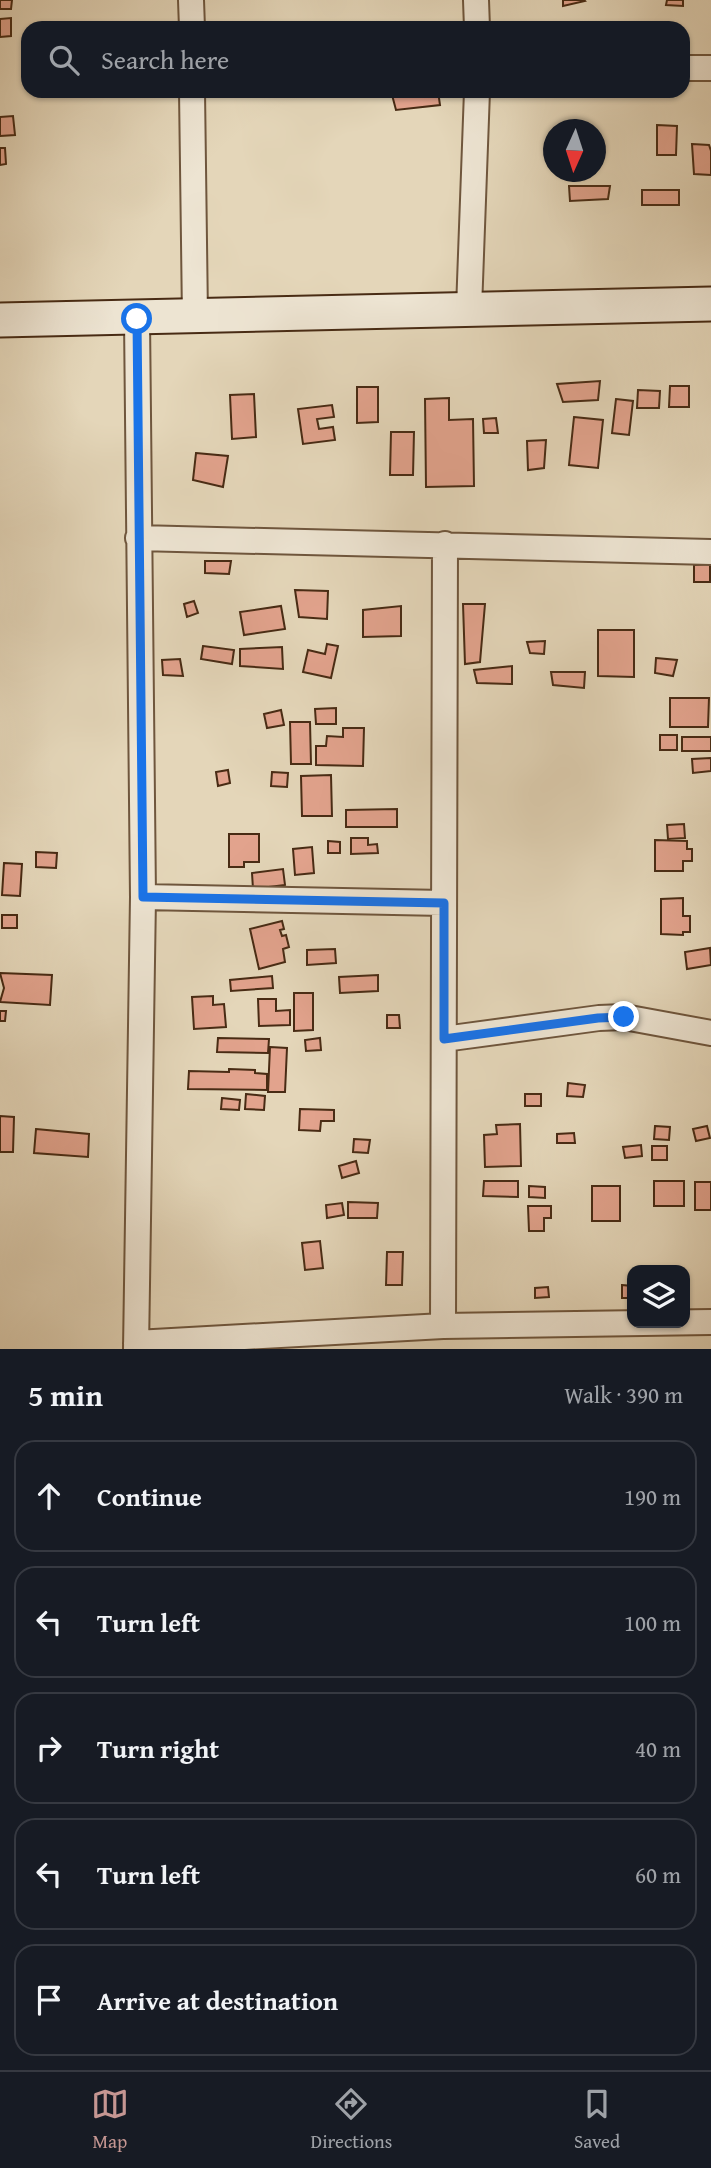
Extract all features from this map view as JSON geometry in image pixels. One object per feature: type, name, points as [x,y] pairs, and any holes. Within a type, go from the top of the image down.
[{"type":"street","points":[[191,0],[192,21]]},
{"type":"street","points":[[477,0],[477,21]]},
{"type":"street","points":[[690,68],[711,68]]},
{"type":"street","points":[[192,98],[195,317]]},
{"type":"street","points":[[469,309],[477,98]]},
{"type":"street","points":[[0,320],[711,304]]},
{"type":"street","points":[[137,319],[143,897],[136,1346],[443,1326],[711,1322]]},
{"type":"street","points":[[138,538],[711,552]]},
{"type":"street","points":[[443,1326],[445,544]]},
{"type":"street","points":[[143,897],[444,903]]},
{"type":"street","points":[[444,1039],[598,1018],[624,1017],[711,1034]]},
{"type":"building","points":[[0,0],[12,0],[11,9],[0,9]]},
{"type":"building","points":[[563,0],[584,0],[585,1],[563,6]]},
{"type":"building","points":[[667,0],[683,0],[683,6],[666,5]]},
{"type":"building","points":[[11,18],[11,36],[0,37],[0,19]]},
{"type":"building","points":[[393,98],[439,98],[440,105],[396,110]]},
{"type":"building","points":[[13,116],[15,135],[0,136],[0,117]]},
{"type":"building","points":[[657,125],[677,126],[676,155],[657,155]]},
{"type":"building","points":[[692,144],[709,145],[711,175],[694,174]]},
{"type":"building","points":[[0,148],[5,148],[6,164],[0,165]]},
{"type":"building","points":[[569,186],[610,186],[608,199],[570,201]]},
{"type":"building","points":[[642,190],[679,190],[679,205],[642,205]]},
{"type":"building","points":[[600,381],[598,400],[563,402],[557,384]]},
{"type":"building","points":[[670,386],[689,386],[689,407],[669,407]]},
{"type":"building","points":[[357,387],[378,387],[378,422],[357,423]]},
{"type":"building","points":[[638,390],[660,391],[659,408],[637,408]]},
{"type":"building","points":[[254,394],[256,437],[232,439],[230,395]]},
{"type":"building","points":[[449,398],[449,420],[473,419],[474,486],[426,487],[425,399]]},
{"type":"building","points":[[616,399],[633,401],[629,435],[612,433]]},
{"type":"building","points":[[332,405],[334,417],[317,419],[319,429],[333,427],[335,440],[303,444],[298,409]]},
{"type":"building","points":[[574,417],[603,420],[598,468],[569,465]]},
{"type":"building","points":[[496,418],[498,433],[484,433],[483,419]]},
{"type":"building","points":[[391,432],[414,432],[413,475],[390,475]]},
{"type":"building","points":[[546,440],[544,468],[528,470],[527,441]]},
{"type":"building","points":[[196,453],[228,456],[223,487],[193,480]]},
{"type":"building","points":[[205,561],[231,561],[229,574],[205,573]]},
{"type":"building","points":[[710,564],[710,582],[694,582],[694,565]]},
{"type":"building","points":[[295,590],[328,591],[327,619],[299,617]]},
{"type":"building","points":[[194,601],[198,613],[187,617],[184,604]]},
{"type":"building","points":[[463,604],[485,604],[480,662],[465,664]]},
{"type":"building","points":[[281,606],[285,629],[244,635],[240,612]]},
{"type":"building","points":[[401,606],[401,636],[363,637],[363,610]]},
{"type":"building","points":[[598,630],[634,630],[634,677],[598,676]]},
{"type":"building","points":[[545,641],[544,654],[530,653],[527,642]]},
{"type":"building","points":[[327,644],[338,646],[331,678],[303,672],[308,650],[325,654]]},
{"type":"building","points":[[203,646],[234,650],[232,664],[201,659]]},
{"type":"building","points":[[282,647],[283,669],[240,666],[240,649]]},
{"type":"building","points":[[656,658],[677,660],[673,676],[655,673]]},
{"type":"building","points":[[180,659],[183,676],[163,675],[162,660]]},
{"type":"building","points":[[512,666],[512,684],[477,683],[474,670]]},
{"type":"building","points":[[551,672],[585,672],[584,688],[553,685]]},
{"type":"building","points":[[670,698],[709,698],[708,727],[670,727]]},
{"type":"building","points":[[336,708],[336,724],[316,724],[315,709]]},
{"type":"building","points":[[281,710],[284,725],[267,728],[264,714]]},
{"type":"building","points":[[290,722],[310,722],[311,764],[291,764]]},
{"type":"building","points":[[343,728],[364,728],[363,766],[316,765],[316,746],[326,746],[327,736],[343,737]]},
{"type":"building","points":[[660,735],[677,735],[677,750],[660,750]]},
{"type":"building","points":[[682,737],[711,737],[711,751],[682,751]]},
{"type":"building","points":[[711,758],[711,771],[693,773],[692,759]]},
{"type":"building","points":[[228,770],[230,783],[218,786],[216,772]]},
{"type":"building","points":[[272,772],[288,773],[287,787],[271,786]]},
{"type":"building","points":[[331,775],[332,816],[302,816],[301,776]]},
{"type":"building","points":[[397,809],[397,827],[346,827],[346,810]]},
{"type":"building","points":[[684,824],[685,838],[668,839],[667,825]]},
{"type":"building","points":[[229,834],[259,834],[259,862],[244,862],[244,867],[229,867]]},
{"type":"building","points":[[351,838],[368,838],[368,845],[377,844],[378,853],[351,854]]},
{"type":"building","points":[[655,840],[687,841],[687,849],[692,849],[692,861],[683,861],[683,871],[655,871]]},
{"type":"building","points":[[328,841],[340,842],[340,853],[328,853]]},
{"type":"building","points":[[312,847],[314,873],[295,875],[293,849]]},
{"type":"building","points":[[36,852],[57,853],[56,868],[36,867]]},
{"type":"building","points":[[4,863],[22,864],[20,896],[2,895]]},
{"type":"building","points":[[283,869],[285,885],[253,889],[252,873]]},
{"type":"building","points":[[683,898],[683,916],[690,916],[690,932],[683,932],[683,935],[661,934],[661,899]]},
{"type":"building","points":[[2,915],[17,915],[17,928],[2,928]]},
{"type":"building","points":[[282,921],[284,929],[280,930],[282,936],[286,935],[289,947],[283,949],[285,962],[259,969],[250,929]]},
{"type":"building","points":[[710,948],[711,965],[687,969],[685,952]]},
{"type":"building","points":[[335,949],[336,963],[307,965],[307,950]]},
{"type":"building","points":[[0,973],[52,975],[50,1005],[0,1002],[4,988]]},
{"type":"building","points":[[378,975],[378,991],[340,993],[339,977]]},
{"type":"building","points":[[272,976],[273,988],[231,991],[230,980]]},
{"type":"building","points":[[294,993],[313,993],[313,1030],[294,1031]]},
{"type":"building","points":[[213,996],[213,1005],[224,1004],[226,1027],[194,1029],[192,997]]},
{"type":"building","points":[[258,999],[276,999],[276,1011],[290,1010],[290,1025],[259,1026]]},
{"type":"building","points":[[0,1011],[6,1011],[5,1021],[0,1021]]},
{"type":"building","points":[[387,1015],[399,1015],[400,1028],[387,1028]]},
{"type":"building","points":[[218,1038],[269,1039],[268,1053],[217,1052]]},
{"type":"building","points":[[320,1038],[321,1050],[306,1051],[305,1040]]},
{"type":"building","points":[[270,1047],[287,1048],[285,1092],[268,1092]]},
{"type":"building","points":[[229,1069],[255,1070],[255,1073],[267,1074],[267,1090],[188,1089],[189,1071],[229,1072]]},
{"type":"building","points":[[568,1083],[585,1085],[583,1097],[567,1096]]},
{"type":"building","points":[[246,1094],[265,1096],[264,1110],[245,1109]]},
{"type":"building","points":[[525,1094],[541,1094],[541,1106],[525,1106]]},
{"type":"building","points":[[222,1098],[240,1100],[239,1110],[221,1109]]},
{"type":"building","points":[[300,1109],[334,1110],[334,1121],[321,1121],[320,1131],[299,1130]]},
{"type":"building","points":[[0,1116],[14,1117],[13,1152],[0,1152]]},
{"type":"building","points":[[520,1124],[521,1166],[485,1167],[484,1135],[497,1134],[496,1125]]},
{"type":"building","points":[[655,1126],[670,1127],[669,1140],[654,1139]]},
{"type":"building","points":[[707,1126],[710,1138],[696,1141],[693,1129]]},
{"type":"building","points":[[36,1129],[89,1134],[88,1157],[34,1153]]},
{"type":"building","points":[[574,1133],[575,1143],[557,1143],[557,1134]]},
{"type":"building","points":[[354,1139],[370,1140],[368,1153],[353,1152]]},
{"type":"building","points":[[641,1145],[642,1156],[625,1158],[623,1147]]},
{"type":"building","points":[[652,1146],[667,1146],[667,1160],[652,1160]]},
{"type":"building","points":[[356,1161],[359,1173],[342,1178],[339,1166]]},
{"type":"building","points":[[484,1181],[518,1181],[518,1197],[483,1196]]},
{"type":"building","points":[[654,1181],[684,1181],[684,1206],[654,1206]]},
{"type":"building","points":[[695,1182],[711,1182],[711,1210],[695,1210]]},
{"type":"building","points":[[529,1186],[545,1187],[545,1198],[529,1197]]},
{"type":"building","points":[[592,1186],[620,1186],[620,1221],[592,1221]]},
{"type":"building","points":[[348,1202],[378,1203],[377,1218],[348,1218]]},
{"type":"building","points":[[342,1203],[344,1215],[327,1218],[326,1205]]},
{"type":"building","points":[[528,1206],[551,1206],[551,1218],[544,1218],[544,1231],[529,1231]]},
{"type":"building","points":[[320,1241],[323,1268],[305,1270],[302,1243]]},
{"type":"building","points":[[387,1252],[403,1252],[402,1285],[386,1285]]},
{"type":"building","points":[[622,1285],[627,1286],[627,1298],[622,1298]]},
{"type":"building","points":[[548,1287],[549,1297],[535,1298],[535,1288]]},
{"type":"route","points":[[137,319],[143,897],[444,903],[444,1039],[598,1018],[624,1017]]}]
